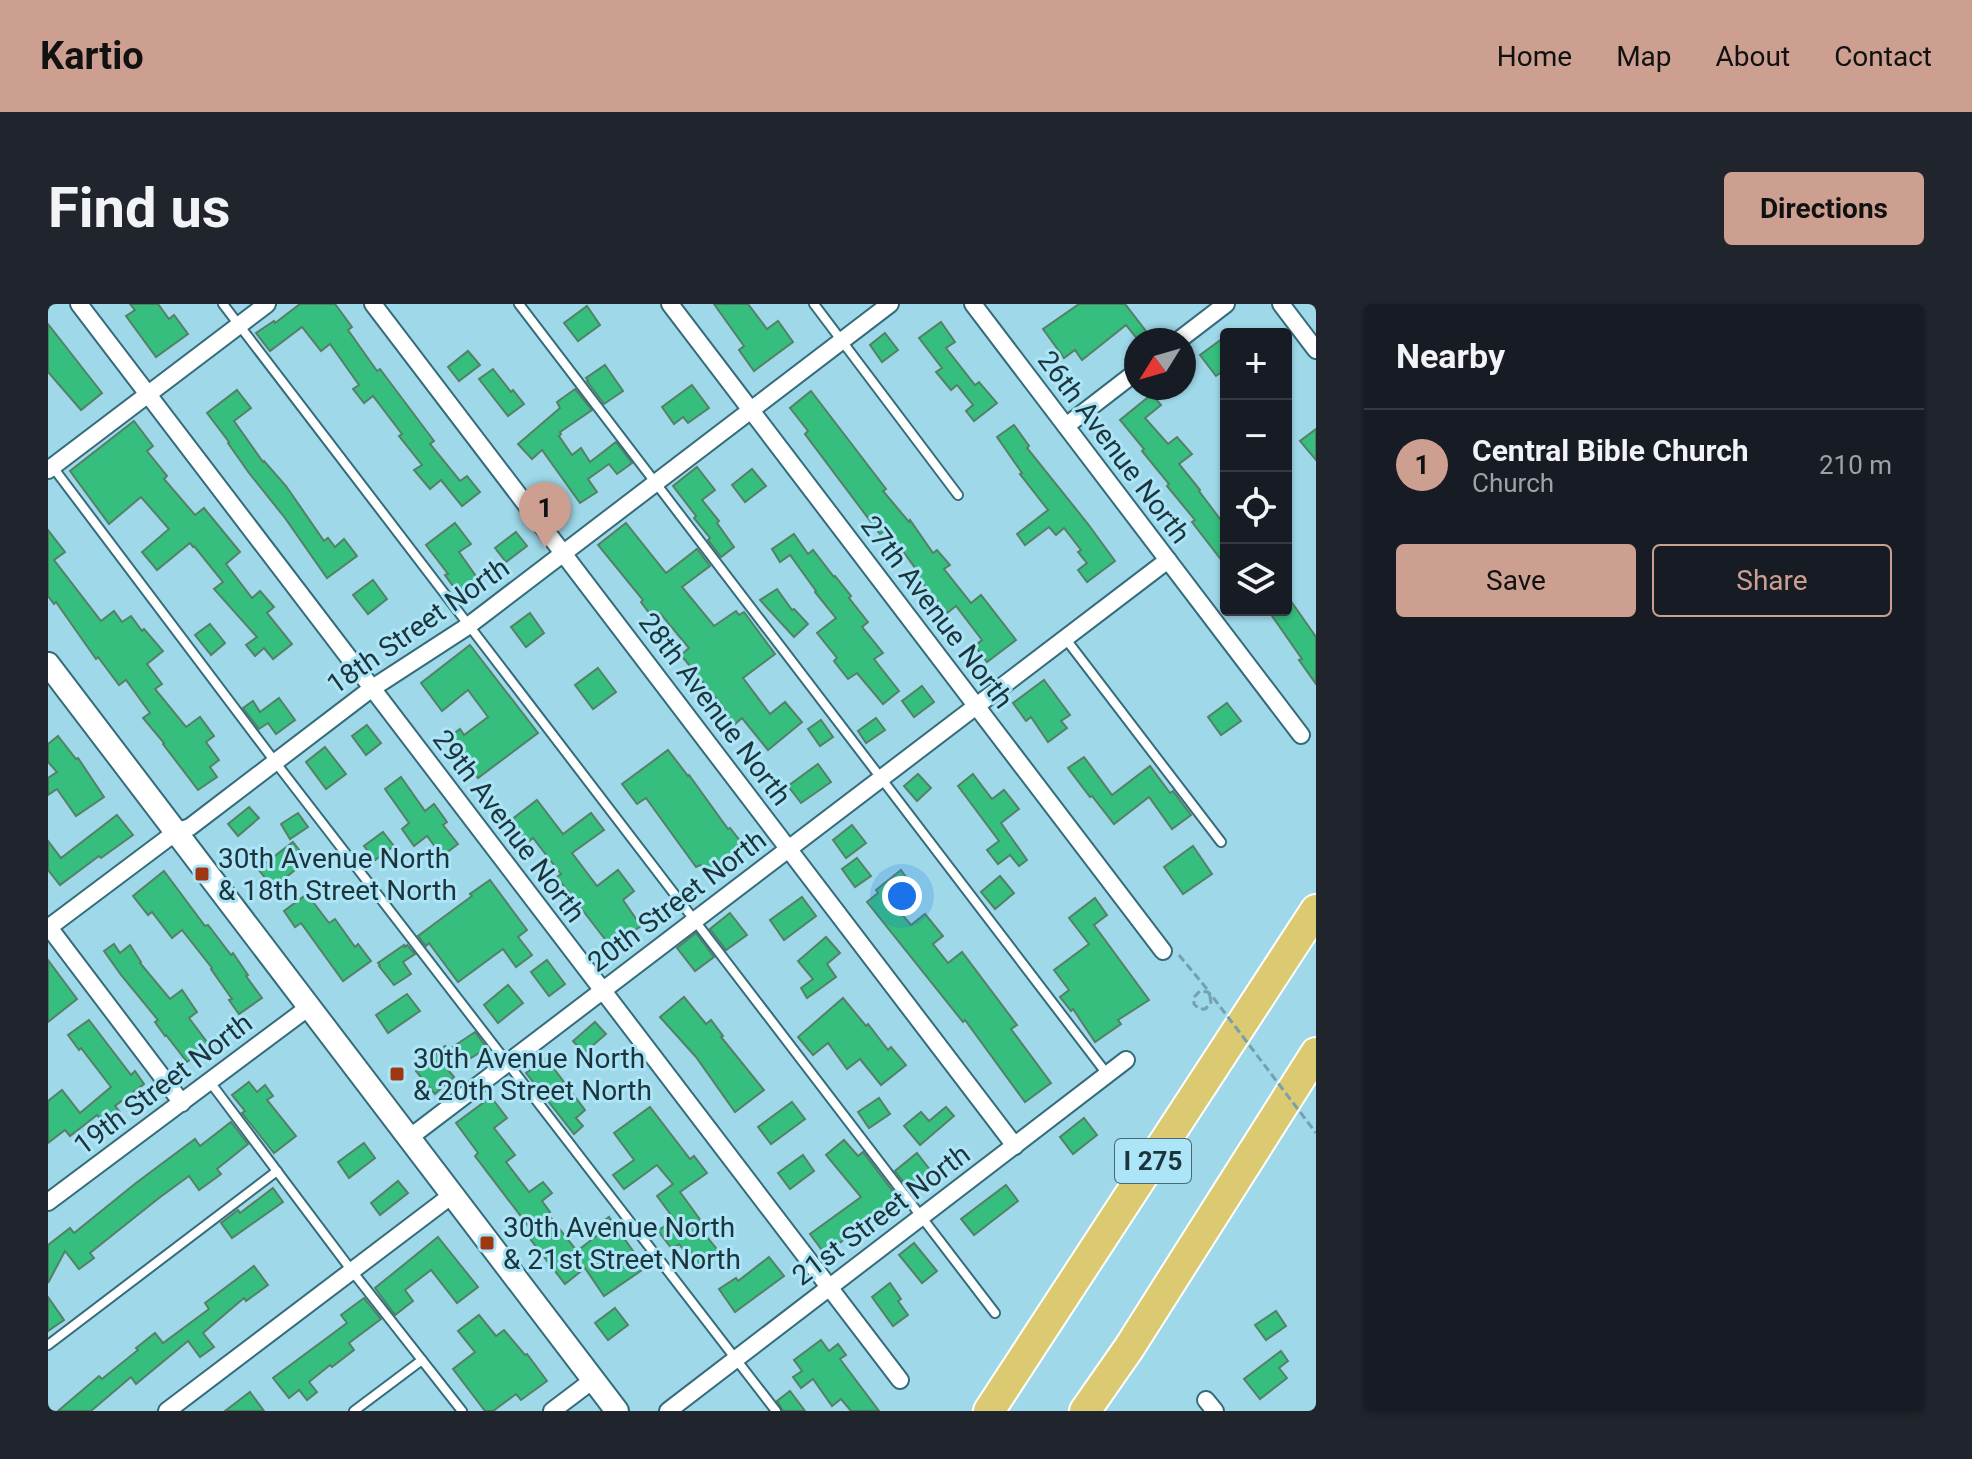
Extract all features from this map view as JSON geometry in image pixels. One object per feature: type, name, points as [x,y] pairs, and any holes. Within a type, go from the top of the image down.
[{"type":"highway","name":"I 275","points":[[989,1411],[1313,913]]},
{"type":"highway","name":"I 275","points":[[1085,1411],[1129,1348],[1316,1053]]},
{"type":"street","name":"29th Avenue North","points":[[79,304],[900,1380]]},
{"type":"street","points":[[50,466],[267,304]]},
{"type":"street","name":"28th Avenue North","points":[[373,304],[1015,1146]]},
{"type":"street","name":"27th Avenue North","points":[[670,304],[1163,951]]},
{"type":"street","name":"18th Street North","points":[[48,927],[176,832],[190,827],[371,689],[468,626],[890,304]]},
{"type":"street","name":"26th Avenue North","points":[[973,304],[1301,735]]},
{"type":"street","points":[[1195,328],[1226,304]]},
{"type":"street","points":[[1281,304],[1316,350]]},
{"type":"street","points":[[1066,426],[1124,381]]},
{"type":"street","name":"20th Street North","points":[[409,1138],[1168,560]]},
{"type":"street","points":[[48,664],[617,1411]]},
{"type":"street","points":[[48,927],[182,1103]]},
{"type":"street","name":"19th Street North","points":[[48,1202],[309,1007]]},
{"type":"street","name":"21st Street North","points":[[668,1411],[1126,1060]]},
{"type":"street","points":[[167,1411],[452,1195]]},
{"type":"street","points":[[552,1411],[593,1380]]},
{"type":"lane","points":[[223,304],[995,1313]]},
{"type":"lane","points":[[519,304],[1107,1074]]},
{"type":"lane","points":[[814,304],[958,495]]},
{"type":"lane","points":[[50,466],[776,1411]]},
{"type":"lane","points":[[1065,638],[1221,842]]},
{"type":"lane","points":[[210,1082],[462,1411]]},
{"type":"lane","points":[[48,1345],[277,1171]]},
{"type":"lane","points":[[354,1411],[422,1360]]},
{"type":"path","points":[[1163,951],[1178,955],[1207,989],[1210,996],[1211,1004],[1205,1009],[1199,1009],[1194,1004],[1194,997],[1200,991],[1208,992],[1212,996],[1316,1133]]},
{"type":"building","points":[[130,304],[158,304],[169,319],[174,315],[188,334],[156,357],[126,316],[135,310]]},
{"type":"building","points":[[300,304],[335,304],[352,327],[348,330],[377,371],[380,369],[434,441],[430,444],[460,481],[467,476],[480,492],[462,506],[441,480],[430,489],[414,470],[422,465],[399,436],[402,434],[373,396],[364,403],[353,389],[359,385],[330,344],[321,351],[302,327],[270,351],[256,333]]},
{"type":"building","points":[[714,304],[748,304],[767,329],[778,321],[793,342],[754,371],[739,350],[744,346]]},
{"type":"building","points":[[1079,304],[1125,304],[1144,328],[1128,328],[1126,325],[1082,360],[1075,350],[1064,358],[1043,329]]},
{"type":"building","points":[[587,306],[600,325],[578,341],[564,323]]},
{"type":"building","points":[[941,322],[955,342],[946,348],[975,385],[979,382],[997,403],[974,421],[966,411],[973,405],[957,385],[951,390],[936,372],[942,368],[919,338]]},
{"type":"building","points":[[48,324],[102,393],[81,410],[48,372]]},
{"type":"building","points":[[885,333],[898,350],[882,362],[870,345]]},
{"type":"building","points":[[1220,340],[1220,373],[1216,376],[1200,355]]},
{"type":"building","points":[[468,351],[480,365],[459,381],[448,367]]},
{"type":"building","points":[[605,365],[623,391],[604,404],[586,378]]},
{"type":"building","points":[[493,369],[524,404],[508,416],[479,379]]},
{"type":"building","points":[[692,385],[709,408],[688,423],[683,417],[674,424],[662,407]]},
{"type":"building","points":[[575,389],[592,410],[560,432],[559,436],[572,455],[581,448],[590,462],[616,442],[632,463],[617,474],[609,464],[588,479],[597,492],[580,503],[542,450],[532,459],[518,444],[560,408],[557,402]]},
{"type":"building","points":[[237,390],[251,408],[234,421],[263,462],[286,486],[324,541],[328,538],[335,547],[344,539],[357,556],[327,578],[207,413]]},
{"type":"building","points":[[811,391],[886,489],[883,491],[910,520],[933,553],[937,550],[950,565],[944,569],[971,603],[981,595],[1016,640],[987,662],[975,646],[982,640],[956,606],[947,613],[912,571],[915,568],[887,529],[880,534],[805,434],[808,431],[790,408]]},
{"type":"building","points":[[1145,400],[1157,400],[1161,405],[1145,418],[1168,444],[1177,437],[1192,454],[1179,464],[1220,519],[1220,558],[1192,522],[1195,520],[1167,486],[1169,484],[1142,451],[1144,449],[1120,420]]},
{"type":"building","points":[[134,421],[153,446],[147,451],[167,476],[164,479],[195,515],[204,508],[240,552],[226,564],[252,598],[260,591],[274,607],[267,613],[292,644],[273,659],[264,648],[255,656],[246,645],[257,637],[214,589],[223,582],[194,546],[190,543],[157,570],[142,552],[169,529],[141,497],[109,524],[70,471]]},
{"type":"building","points":[[1014,425],[1029,446],[1027,448],[1115,561],[1087,582],[1078,570],[1087,563],[1064,528],[1056,535],[1049,527],[1025,545],[1017,534],[1048,510],[997,437]]},
{"type":"building","points":[[1316,429],[1316,460],[1300,441]]},
{"type":"building","points":[[697,467],[715,490],[702,500],[734,547],[721,557],[673,486]]},
{"type":"building","points":[[752,469],[766,486],[745,502],[732,485]]},
{"type":"building","points":[[455,523],[471,544],[459,552],[478,579],[458,593],[426,545]]},
{"type":"building","points":[[626,523],[666,573],[697,549],[710,566],[682,587],[714,626],[736,611],[739,615],[744,612],[775,654],[743,678],[770,714],[785,702],[802,722],[768,750],[742,718],[734,725],[681,655],[689,648],[660,613],[653,618],[641,602],[643,600],[598,545]]},
{"type":"building","points":[[48,530],[65,552],[54,560],[101,621],[114,611],[122,622],[131,616],[163,651],[147,664],[162,684],[155,689],[186,727],[200,717],[214,736],[206,742],[219,760],[210,767],[217,777],[198,790],[143,718],[150,713],[126,680],[119,685],[98,657],[96,659],[56,602],[54,604],[48,596]]},
{"type":"building","points":[[516,532],[527,546],[506,562],[495,548]]},
{"type":"building","points":[[794,534],[808,554],[813,550],[835,576],[868,622],[862,627],[883,653],[874,659],[899,691],[883,704],[857,673],[848,679],[834,661],[837,658],[817,633],[836,618],[790,555],[780,562],[772,549]]},
{"type":"building","points":[[373,580],[387,599],[368,614],[353,595]]},
{"type":"building","points":[[777,589],[792,610],[808,624],[794,637],[760,600]]},
{"type":"building","points":[[1292,603],[1316,637],[1316,684],[1299,660],[1302,659],[1272,616],[1292,616]]},
{"type":"building","points":[[530,613],[544,633],[526,647],[511,627]]},
{"type":"building","points":[[210,624],[225,643],[211,655],[195,635]]},
{"type":"building","points":[[470,645],[538,733],[478,778],[448,738],[460,729],[464,735],[488,717],[468,690],[442,711],[421,683]]},
{"type":"building","points":[[598,668],[616,692],[593,709],[575,685]]},
{"type":"building","points":[[1044,680],[1070,715],[1061,721],[1067,728],[1048,742],[1031,717],[1026,721],[1013,703]]},
{"type":"building","points":[[922,686],[934,702],[914,717],[902,701]]},
{"type":"building","points":[[279,698],[295,720],[276,734],[268,723],[259,729],[243,708],[253,701],[260,712]]},
{"type":"building","points":[[1227,703],[1241,721],[1221,735],[1208,717]]},
{"type":"building","points":[[876,718],[885,730],[866,743],[858,731]]},
{"type":"building","points":[[821,720],[833,737],[820,746],[808,729]]},
{"type":"building","points":[[367,725],[381,743],[366,755],[352,736]]},
{"type":"building","points":[[58,736],[78,758],[104,797],[76,816],[57,789],[48,795],[48,778],[57,772],[48,762],[48,744]]},
{"type":"building","points":[[325,747],[346,774],[326,789],[306,762]]},
{"type":"building","points":[[668,750],[744,846],[707,874],[700,865],[696,867],[646,798],[637,804],[622,784]]},
{"type":"building","points":[[1084,757],[1112,795],[1150,766],[1191,815],[1172,829],[1149,797],[1114,824],[1068,768]]},
{"type":"building","points":[[818,764],[831,782],[801,803],[788,786]]},
{"type":"building","points":[[918,774],[931,788],[917,801],[904,786]]},
{"type":"building","points":[[973,774],[992,799],[1004,790],[1019,809],[1001,823],[1027,860],[1019,866],[1010,855],[998,864],[987,850],[999,841],[958,786]]},
{"type":"building","points":[[401,777],[425,811],[434,804],[447,822],[443,825],[458,844],[442,856],[427,836],[414,846],[402,829],[409,823],[385,789]]},
{"type":"building","points":[[537,800],[563,834],[591,813],[604,830],[572,853],[597,886],[618,870],[634,891],[623,900],[641,926],[611,947],[557,877],[561,874],[533,838],[528,842],[511,820]]},
{"type":"building","points":[[249,807],[259,818],[238,836],[228,824]]},
{"type":"building","points":[[298,813],[308,827],[290,839],[281,824]]},
{"type":"building","points":[[117,815],[133,835],[60,885],[48,870],[48,841],[61,858]]},
{"type":"building","points":[[852,825],[866,843],[846,858],[833,840]]},
{"type":"building","points":[[383,832],[394,846],[375,860],[364,846]]},
{"type":"building","points":[[293,842],[307,860],[273,888],[258,869]]},
{"type":"building","points":[[1193,846],[1212,874],[1183,894],[1164,867]]},
{"type":"building","points":[[857,858],[871,876],[855,887],[842,869]]},
{"type":"building","points":[[901,870],[915,889],[894,905],[911,925],[925,914],[943,936],[933,944],[948,963],[962,952],[1017,1025],[1011,1029],[1051,1083],[1025,1102],[965,1020],[963,1022],[867,902],[878,893],[876,890]]},
{"type":"building","points":[[164,871],[205,926],[208,925],[231,955],[233,953],[262,998],[239,1014],[212,968],[182,930],[172,938],[152,912],[148,915],[133,896]]},
{"type":"building","points":[[1000,876],[1014,893],[995,909],[981,892]]},
{"type":"building","points":[[490,880],[527,930],[518,937],[532,955],[516,967],[503,949],[458,982],[429,943],[426,946],[418,936]]},
{"type":"building","points":[[307,894],[329,923],[335,919],[355,947],[358,944],[371,961],[343,981],[301,923],[295,927],[284,911]]},
{"type":"building","points":[[802,897],[816,916],[784,940],[770,920]]},
{"type":"building","points":[[1095,898],[1107,915],[1094,925],[1149,1000],[1118,1020],[1121,1024],[1095,1042],[1073,1009],[1071,1011],[1060,997],[1069,990],[1054,970],[1089,944],[1069,918]]},
{"type":"building","points":[[730,913],[747,935],[726,950],[710,929]]},
{"type":"building","points":[[696,933],[714,957],[695,971],[677,948]]},
{"type":"building","points":[[826,937],[840,953],[827,964],[836,977],[807,998],[801,988],[813,979],[798,961]]},
{"type":"building","points":[[114,944],[120,953],[130,945],[140,963],[170,999],[182,990],[197,1012],[189,1018],[210,1046],[187,1062],[104,951]]},
{"type":"building","points":[[404,945],[415,954],[403,962],[411,974],[394,985],[378,963]]},
{"type":"building","points":[[48,960],[77,999],[48,1022]]},
{"type":"building","points":[[547,960],[565,984],[549,996],[531,972]]},
{"type":"building","points":[[508,985],[523,1003],[498,1023],[484,1005]]},
{"type":"building","points":[[407,994],[420,1011],[388,1033],[376,1015]]},
{"type":"building","points":[[684,997],[706,1024],[711,1020],[764,1090],[735,1112],[696,1057],[660,1017]]},
{"type":"building","points":[[843,998],[888,1050],[891,1047],[906,1065],[881,1085],[860,1059],[847,1069],[828,1043],[813,1055],[798,1037]]},
{"type":"building","points":[[89,1020],[131,1075],[135,1071],[144,1084],[115,1106],[120,1112],[105,1124],[97,1115],[70,1136],[65,1130],[48,1143],[48,1101],[62,1090],[80,1113],[111,1087],[68,1035]]},
{"type":"building","points":[[595,1022],[606,1034],[584,1053],[573,1041]]},
{"type":"building","points":[[475,1032],[487,1048],[471,1058],[467,1053],[448,1070],[454,1077],[435,1094],[416,1071],[445,1046],[448,1050]]},
{"type":"building","points":[[546,1058],[585,1110],[576,1118],[583,1126],[574,1134],[526,1073]]},
{"type":"building","points":[[249,1082],[257,1092],[265,1085],[273,1096],[267,1100],[296,1136],[274,1153],[242,1113],[245,1111],[232,1095]]},
{"type":"building","points":[[491,1097],[507,1118],[494,1128],[515,1155],[506,1162],[529,1192],[543,1182],[552,1193],[542,1201],[550,1212],[548,1214],[577,1251],[599,1234],[595,1227],[609,1217],[645,1268],[604,1296],[585,1268],[565,1284],[527,1235],[532,1231],[475,1156],[478,1153],[456,1123]]},
{"type":"building","points":[[879,1098],[890,1114],[869,1128],[858,1112]]},
{"type":"building","points":[[792,1102],[805,1119],[771,1144],[758,1127]]},
{"type":"building","points":[[650,1107],[690,1159],[694,1156],[707,1173],[680,1192],[704,1225],[700,1228],[720,1253],[699,1270],[679,1244],[672,1249],[658,1231],[674,1219],[657,1196],[673,1184],[657,1165],[624,1189],[613,1175],[634,1160],[614,1133]]},
{"type":"building","points":[[946,1107],[954,1116],[920,1145],[904,1126],[921,1112],[929,1121]]},
{"type":"building","points":[[1084,1118],[1097,1135],[1073,1154],[1060,1137]]},
{"type":"building","points":[[231,1122],[248,1144],[217,1169],[221,1174],[199,1190],[189,1176],[90,1253],[94,1258],[79,1269],[65,1251],[48,1283],[48,1245],[70,1228],[74,1233],[195,1139],[200,1146]]},
{"type":"building","points":[[844,1140],[858,1156],[863,1152],[898,1198],[825,1254],[810,1234],[861,1197],[826,1155]]},
{"type":"building","points":[[364,1143],[375,1158],[349,1178],[338,1162]]},
{"type":"building","points":[[917,1153],[931,1171],[909,1189],[895,1171]]},
{"type":"building","points":[[803,1155],[814,1171],[790,1189],[778,1173]]},
{"type":"building","points":[[398,1181],[408,1193],[380,1215],[371,1203]]},
{"type":"building","points":[[1006,1185],[1018,1201],[974,1235],[961,1219]]},
{"type":"building","points":[[273,1188],[283,1202],[232,1238],[221,1223]]},
{"type":"building","points":[[438,1237],[478,1287],[457,1303],[431,1270],[405,1290],[413,1301],[395,1315],[375,1288]]},
{"type":"building","points":[[914,1243],[937,1271],[922,1283],[899,1255]]},
{"type":"building","points":[[769,1257],[784,1276],[735,1312],[719,1289],[736,1278],[738,1281]]},
{"type":"building","points":[[254,1266],[268,1285],[246,1301],[244,1298],[203,1333],[214,1347],[200,1357],[188,1341],[136,1384],[131,1377],[91,1411],[58,1411],[99,1376],[102,1379],[155,1333],[163,1343],[209,1309],[205,1303]]},
{"type":"building","points":[[890,1283],[908,1315],[893,1326],[872,1297]]},
{"type":"building","points":[[48,1297],[64,1320],[48,1331]]},
{"type":"building","points":[[364,1298],[381,1319],[349,1343],[354,1350],[309,1382],[317,1392],[307,1400],[299,1390],[289,1398],[273,1378],[347,1323],[341,1315]]},
{"type":"building","points":[[615,1308],[628,1325],[608,1340],[595,1323]]},
{"type":"building","points":[[1276,1311],[1286,1326],[1266,1340],[1255,1325]]},
{"type":"building","points":[[479,1315],[496,1336],[504,1330],[547,1381],[521,1400],[516,1394],[493,1411],[485,1411],[453,1369],[475,1352],[458,1331]]},
{"type":"building","points":[[821,1340],[829,1351],[838,1344],[846,1355],[840,1359],[879,1411],[851,1411],[841,1399],[832,1406],[813,1379],[801,1388],[793,1377],[802,1371],[794,1360]]},
{"type":"building","points":[[1281,1351],[1288,1361],[1279,1368],[1287,1378],[1260,1399],[1244,1379]]},
{"type":"building","points":[[790,1391],[805,1411],[783,1411],[777,1401]]},
{"type":"building","points":[[250,1392],[264,1411],[225,1411]]},
{"type":"place","name":"Central Bible Church","points":[[545,548]]},
{"type":"place","name":"30th Avenue North & 18th Street North","points":[[202,874]]},
{"type":"place","name":"30th Avenue North & 20th Street North","points":[[397,1074]]},
{"type":"place","name":"30th Avenue North & 21st Street North","points":[[487,1243]]}]
